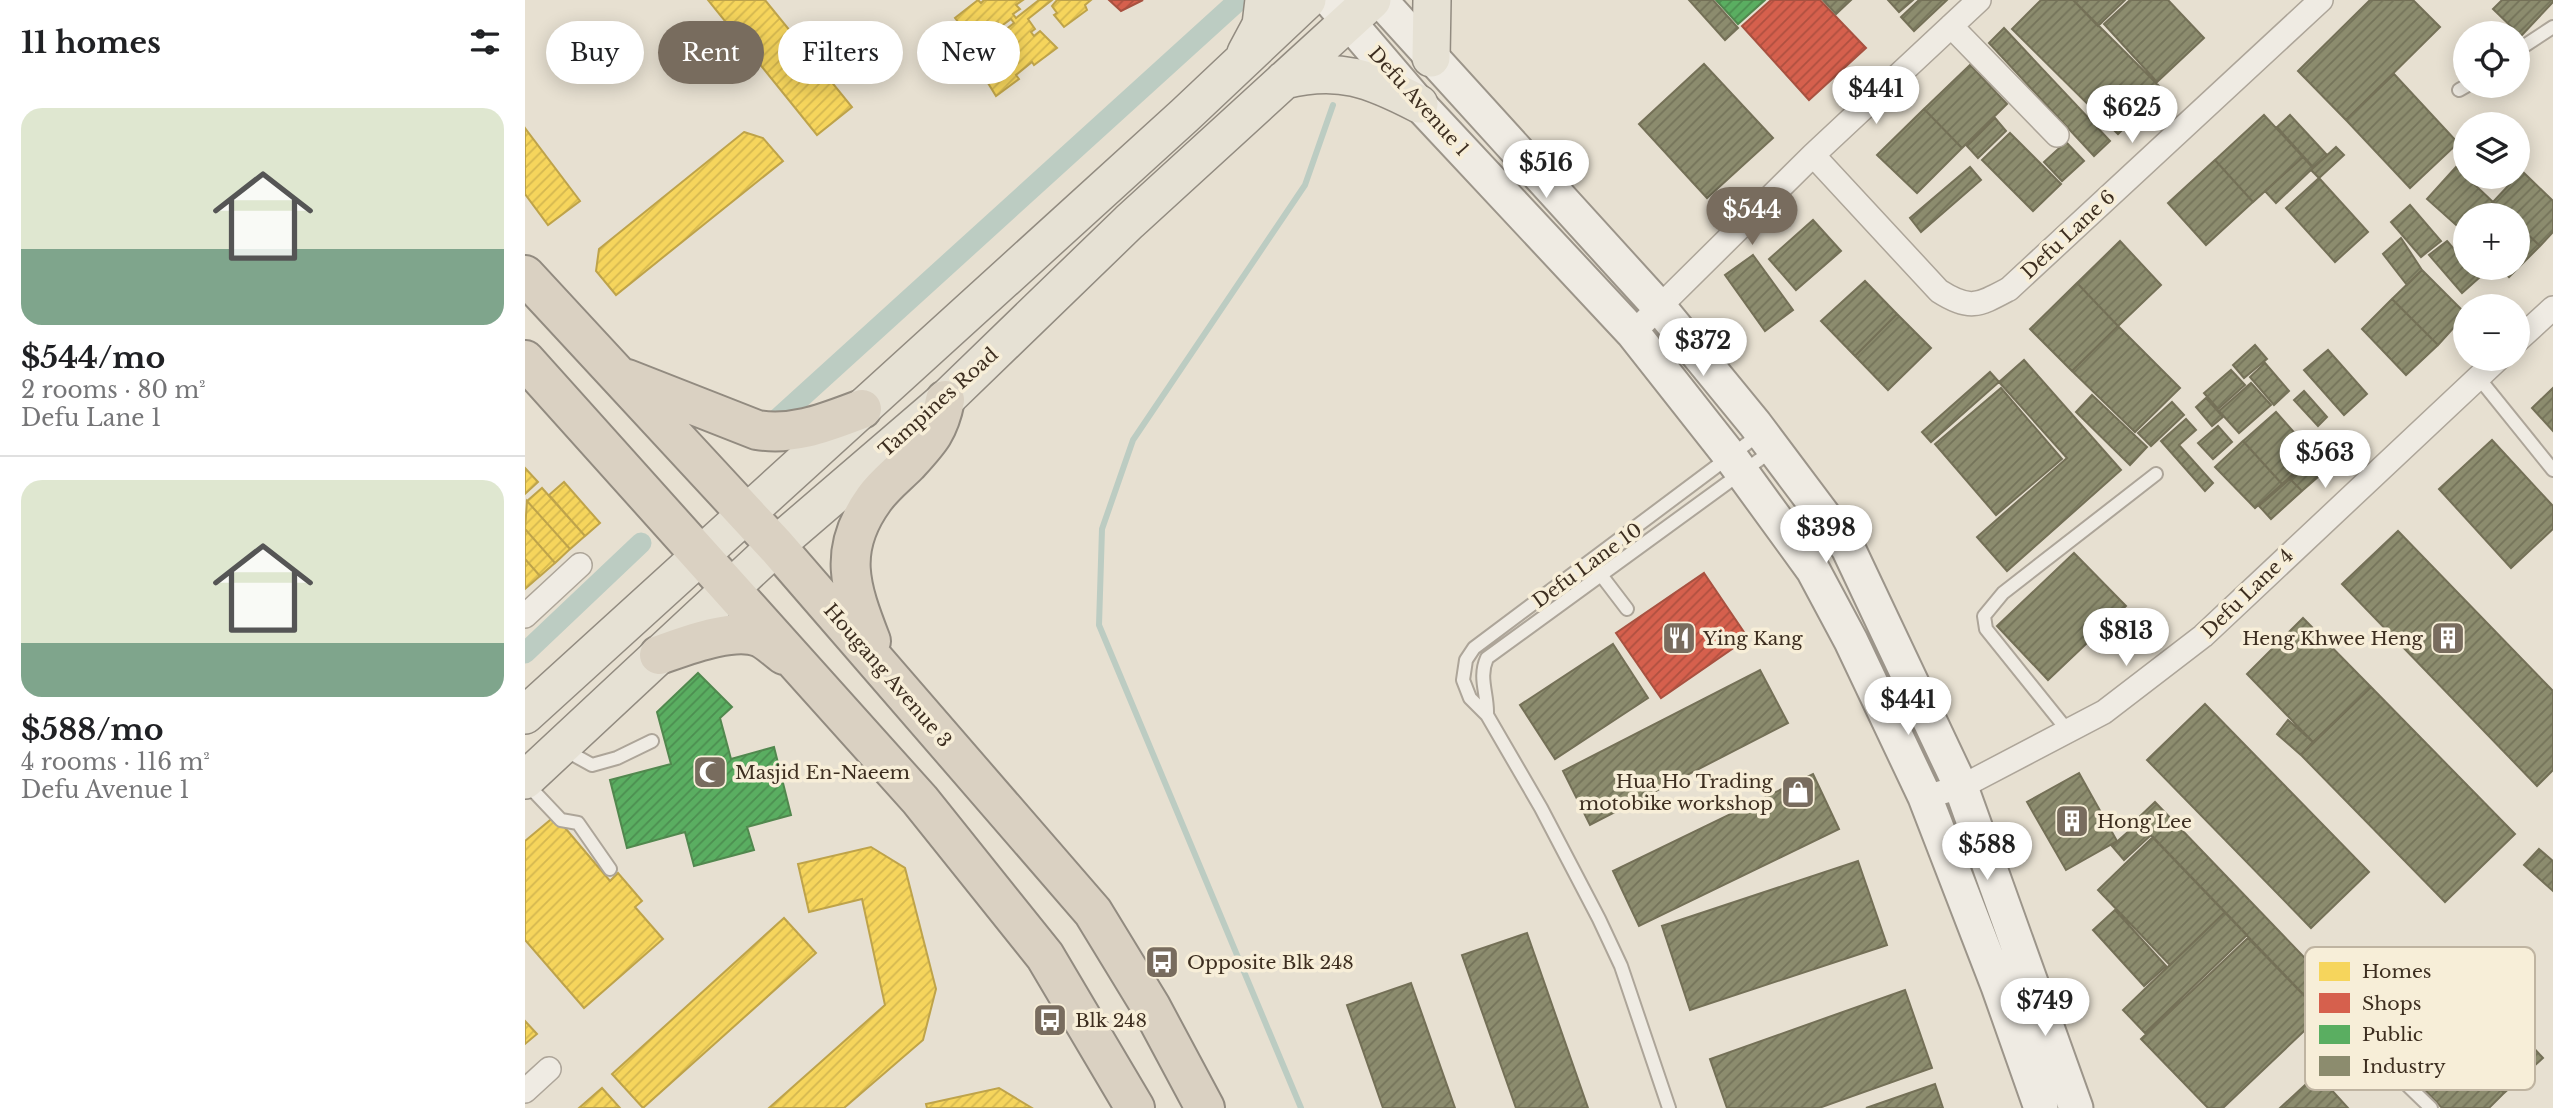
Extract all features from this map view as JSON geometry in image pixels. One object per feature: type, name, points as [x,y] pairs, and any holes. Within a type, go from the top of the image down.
[{"type":"highway","name":"Hougang Avenue 3","points":[[525,275],[776,546],[1093,912],[1151,1007],[1206,1108]]},
{"type":"highway","points":[[525,360],[920,800],[1045,956],[1135,1108]]},
{"type":"highway","points":[[618,375],[757,430],[779,433],[804,429],[862,409]]},
{"type":"highway","points":[[880,666],[852,591],[849,554],[875,497],[929,441],[940,425],[945,400]]},
{"type":"highway","points":[[659,655],[695,643],[744,635],[761,638],[802,668]]},
{"type":"main road","points":[[1241,63],[1261,26],[1264,0]]},
{"type":"main road","points":[[530,700],[701,556],[1307,0]]},
{"type":"main road","name":"Defu Avenue 1","points":[[1380,0],[1660,308],[1768,441],[1848,548],[1961,787],[2076,1108]]},
{"type":"main road","points":[[1431,58],[1432,0]]},
{"type":"main road","name":"Defu Avenue 1","points":[[1350,7],[1419,104],[1633,333],[1736,464],[1812,570],[1851,641],[1925,797],[1998,986],[2041,1108]]},
{"type":"main road","name":"Tampines Road","points":[[525,780],[776,546],[945,400],[1129,222],[1284,80],[1350,7]]},
{"type":"main road","points":[[1284,80],[1312,72],[1357,76],[1419,104]]},
{"type":"street","points":[[1633,333],[1813,155],[1979,0]]},
{"type":"street","name":"Defu Lane 6","points":[[1813,155],[1939,291],[1959,304],[1981,304],[2010,289],[2321,0]]},
{"type":"street","points":[[1951,26],[2057,135]]},
{"type":"street","points":[[2530,329],[2553,309]]},
{"type":"street","name":"Defu Lane 4","points":[[1925,797],[1961,787],[2104,712],[2203,636],[2485,371]]},
{"type":"street","points":[[525,617],[580,565]]},
{"type":"street","points":[[525,1091],[549,1069]]},
{"type":"lane","points":[[2530,42],[2553,27]]},
{"type":"lane","points":[[2478,377],[2553,470]]},
{"type":"lane","name":"Defu Lane 10","points":[[1669,1108],[1621,966],[1571,863],[1487,715],[1470,698],[1463,680],[1467,660],[1474,648],[1591,562],[1768,441]]},
{"type":"lane","name":"Defu Lane 10","points":[[1487,715],[1488,694],[1483,684],[1482,670],[1487,658],[1602,576],[1736,464],[1768,441]]},
{"type":"lane","points":[[2068,731],[1986,629],[1984,616],[2003,593],[2156,474]]},
{"type":"lane","points":[[1591,562],[1627,609]]},
{"type":"lane","points":[[560,747],[592,765],[617,758],[652,741]]},
{"type":"lane","points":[[525,780],[561,820],[579,823],[610,869]]},
{"type":"lane","points":[[2412,1090],[2431,1108]]},
{"type":"building: Homes","points":[[708,0],[765,0],[782,21],[778,21],[778,84],[833,84],[852,107],[817,135],[764,69],[764,21],[725,21]]},
{"type":"building: Homes","points":[[978,0],[981,3],[984,0],[1023,0],[1016,5],[1020,9],[1013,14],[1016,18],[1039,0],[1052,0],[1028,19],[1035,29],[1031,32],[1034,36],[1040,31],[1057,48],[1020,72],[1020,21],[957,21],[955,18]]},
{"type":"building: Homes","points":[[1057,0],[1091,0],[1085,5],[1087,10],[1064,27],[1054,15],[1057,13],[1052,6]]},
{"type":"building: Homes","points":[[989,84],[1012,84],[996,96]]},
{"type":"building: Homes","points":[[525,128],[580,201],[548,225],[525,194]]},
{"type":"building: Homes","points":[[744,132],[763,138],[783,161],[616,295],[596,271],[599,249]]},
{"type":"building: Homes","points":[[525,468],[538,482],[525,494]]},
{"type":"building: Homes","points":[[564,482],[600,523],[585,536],[549,495]]},
{"type":"building: Homes","points":[[542,488],[585,536],[570,549],[527,501]]},
{"type":"building: Homes","points":[[527,501],[570,549],[555,563],[525,529]]},
{"type":"building: Homes","points":[[525,529],[555,563],[540,576],[525,559]]},
{"type":"building: Homes","points":[[525,559],[540,576],[525,589]]},
{"type":"building: Homes","points":[[555,816],[610,881],[618,873],[642,901],[635,907],[663,939],[584,1008],[525,940],[525,841]]},
{"type":"building: Homes","points":[[871,847],[905,868],[936,989],[923,1040],[844,1108],[769,1108],[885,1005],[862,899],[809,912],[798,864]]},
{"type":"building: Homes","points":[[784,918],[816,953],[643,1108],[612,1074]]},
{"type":"building: Homes","points":[[525,1021],[537,1034],[525,1044]]},
{"type":"building: Homes","points":[[602,1088],[620,1108],[579,1108]]},
{"type":"building: Homes","points":[[999,1088],[1032,1108],[927,1108],[926,1104]]},
{"type":"building: Shops","points":[[1109,0],[1143,0],[1121,11]]},
{"type":"building: Shops","points":[[1771,0],[1820,0],[1866,48],[1809,100],[1742,26]]},
{"type":"building: Shops","points":[[1704,573],[1748,638],[1661,698],[1616,633]]},
{"type":"building: Public","points":[[1716,0],[1765,0],[1738,24]]},
{"type":"building: Public","name":"Masjid En-Naeem","points":[[698,673],[732,707],[720,718],[731,759],[774,747],[791,815],[747,827],[754,850],[694,866],[685,832],[627,848],[610,780],[671,764],[657,712]]},
{"type":"building: Industry","points":[[1689,0],[1713,0],[1738,28],[1725,40]]},
{"type":"building: Industry","points":[[1823,0],[1851,0],[1836,14]]},
{"type":"building: Industry","points":[[1888,0],[1913,0],[1899,12]]},
{"type":"building: Industry","points":[[1919,0],[1947,0],[1914,31],[1901,17]]},
{"type":"building: Industry","points":[[2041,0],[2073,0],[2163,90],[2118,134],[2012,29]]},
{"type":"building: Industry","points":[[2073,0],[2125,0],[2098,26]]},
{"type":"building: Industry","points":[[2130,0],[2168,0],[2204,38],[2157,82],[2104,24]]},
{"type":"building: Industry","points":[[2370,0],[2413,0],[2440,27],[2346,120],[2298,71]]},
{"type":"building: Industry","points":[[2502,0],[2553,0],[2530,26],[2530,21],[2505,21],[2493,9]]},
{"type":"building: Industry","points":[[2004,28],[2110,141],[2094,156],[1989,43]]},
{"type":"building: Industry","points":[[1704,64],[1773,138],[1707,198],[1639,124]]},
{"type":"building: Industry","points":[[1970,65],[2007,104],[1962,148],[1924,109]]},
{"type":"building: Industry","points":[[2394,74],[2453,138],[2453,148],[2410,188],[2346,120]]},
{"type":"building: Industry","points":[[1924,109],[1962,148],[1917,193],[1877,155]]},
{"type":"building: Industry","points":[[2264,115],[2303,157],[2253,202],[2215,160]]},
{"type":"building: Industry","points":[[2290,115],[2327,155],[2313,167],[2277,127]]},
{"type":"building: Industry","points":[[1995,118],[2006,131],[1978,158],[1967,146]]},
{"type":"building: Industry","points":[[2010,133],[2061,184],[2033,211],[1982,160]]},
{"type":"building: Industry","points":[[2066,142],[2084,161],[2062,181],[2044,162]]},
{"type":"building: Industry","points":[[2336,147],[2344,155],[2319,178],[2311,170]]},
{"type":"building: Industry","points":[[2303,157],[2313,168],[2276,203],[2265,191]]},
{"type":"building: Industry","points":[[2215,160],[2253,202],[2206,245],[2168,203]]},
{"type":"building: Industry","points":[[1970,167],[1981,180],[1921,232],[1910,218]]},
{"type":"building: Industry","points":[[2453,170],[2453,189],[2479,189],[2493,202],[2453,203],[2453,222],[2427,199]]},
{"type":"building: Industry","points":[[2319,178],[2368,232],[2335,262],[2286,208]]},
{"type":"building: Industry","points":[[2530,179],[2553,201],[2553,232],[2540,246],[2530,236],[2530,203],[2493,202],[2505,189],[2530,189]]},
{"type":"building: Industry","points":[[2410,205],[2441,241],[2421,257],[2391,222]]},
{"type":"building: Industry","points":[[1813,220],[1841,251],[1796,290],[1769,259]]},
{"type":"building: Industry","points":[[2530,236],[2540,246],[2530,256]]},
{"type":"building: Industry","points":[[2401,238],[2422,270],[2407,285],[2383,254]]},
{"type":"building: Industry","points":[[2120,241],[2161,285],[2118,326],[2077,283]]},
{"type":"building: Industry","points":[[2447,241],[2453,248],[2453,280],[2477,280],[2462,293],[2429,255]]},
{"type":"building: Industry","points":[[1753,255],[1793,310],[1765,331],[1725,275]]},
{"type":"building: Industry","points":[[2422,270],[2453,301],[2453,328],[2438,345],[2392,299]]},
{"type":"building: Industry","points":[[1865,281],[1897,314],[1855,356],[1821,321]]},
{"type":"building: Industry","points":[[2077,283],[2118,326],[2072,371],[2030,329]]},
{"type":"building: Industry","points":[[2392,299],[2438,345],[2406,375],[2362,329]]},
{"type":"building: Industry","points":[[1897,314],[1931,348],[1888,390],[1855,356]]},
{"type":"building: Industry","points":[[2118,326],[2180,388],[2135,432],[2072,371]]},
{"type":"building: Industry","points":[[2255,345],[2267,359],[2244,378],[2233,365]]},
{"type":"building: Industry","points":[[2328,350],[2367,394],[2344,415],[2304,370]]},
{"type":"building: Industry","points":[[2024,360],[2121,470],[2007,571],[1977,537],[2067,458],[1999,382]]},
{"type":"building: Industry","points":[[2265,363],[2289,391],[2274,405],[2250,377]]},
{"type":"building: Industry","points":[[2231,370],[2245,385],[2218,409],[2204,393]]},
{"type":"building: Industry","points":[[1990,372],[1999,382],[1931,442],[1922,432]]},
{"type":"building: Industry","points":[[2251,383],[2271,405],[2239,433],[2219,411]]},
{"type":"building: Industry","points":[[2001,388],[2062,459],[1996,515],[1935,444]]},
{"type":"building: Industry","points":[[2553,388],[2553,431],[2532,408]]},
{"type":"building: Industry","points":[[2304,391],[2327,417],[2318,426],[2294,400]]},
{"type":"building: Industry","points":[[2092,395],[2147,447],[2130,465],[2076,412]]},
{"type":"building: Industry","points":[[2206,398],[2223,417],[2212,426],[2196,407]]},
{"type":"building: Industry","points":[[2172,402],[2184,415],[2151,446],[2138,433]]},
{"type":"building: Industry","points":[[2276,412],[2314,455],[2282,484],[2243,441]]},
{"type":"building: Industry","points":[[2186,419],[2196,430],[2179,445],[2213,483],[2205,491],[2161,441]]},
{"type":"building: Industry","points":[[2218,426],[2232,442],[2213,459],[2198,443]]},
{"type":"building: Industry","points":[[2492,440],[2553,506],[2553,529],[2511,568],[2439,489]]},
{"type":"building: Industry","points":[[2243,441],[2282,484],[2255,508],[2215,467]]},
{"type":"building: Industry","points":[[2322,451],[2333,464],[2302,491],[2290,479]]},
{"type":"building: Industry","points":[[2290,479],[2302,491],[2271,519],[2259,506]]},
{"type":"building: Industry","name":"Heng Khwee Heng","points":[[2398,531],[2553,691],[2553,770],[2537,786],[2342,584]]},
{"type":"building: Industry","points":[[2074,553],[2126,606],[2048,680],[1997,626]]},
{"type":"building: Industry","points":[[2303,618],[2371,687],[2313,742],[2247,674]]},
{"type":"building: Industry","points":[[1613,644],[1648,698],[1555,759],[1520,705]]},
{"type":"building: Industry","points":[[1760,670],[1788,723],[1590,825],[1563,771]]},
{"type":"building: Industry","points":[[2371,687],[2515,834],[2445,902],[2301,755]]},
{"type":"building: Industry","points":[[2205,704],[2369,872],[2311,928],[2147,760]]},
{"type":"building: Industry","points":[[2288,720],[2313,742],[2301,755],[2277,734]]},
{"type":"building: Industry","name":"Hong Lee","points":[[2079,773],[2117,841],[2066,870],[2027,802]]},
{"type":"building: Industry","points":[[1813,774],[1839,829],[1639,926],[1613,871]]},
{"type":"building: Industry","points":[[2155,802],[2305,958],[2305,996],[2136,820]]},
{"type":"building: Industry","points":[[2138,823],[2150,836],[2124,860],[2112,846]]},
{"type":"building: Industry","points":[[2153,837],[2225,912],[2170,965],[2098,890]]},
{"type":"building: Industry","points":[[2539,849],[2553,861],[2553,891],[2524,865]]},
{"type":"building: Industry","points":[[1858,861],[1887,945],[1690,1010],[1662,926]]},
{"type":"building: Industry","points":[[2115,910],[2166,966],[2144,986],[2093,930]]},
{"type":"building: Industry","points":[[2225,912],[2247,935],[2145,1033],[2123,1010]]},
{"type":"building: Industry","points":[[1527,933],[1588,1108],[1516,1108],[1462,955]]},
{"type":"building: Industry","points":[[2248,938],[2305,997],[2305,1030],[2223,1108],[2208,1108],[2141,1039]]},
{"type":"building: Industry","points":[[1411,983],[1455,1108],[1383,1108],[1347,1005]]},
{"type":"building: Industry","points":[[1905,990],[1932,1068],[1819,1108],[1727,1108],[1710,1059]]},
{"type":"building: Industry","points":[[2535,1049],[2543,1058],[2535,1065]]},
{"type":"building: Industry","points":[[1935,1084],[1943,1108],[1866,1108]]},
{"type":"building: Industry","points":[[2305,1085],[2305,1090],[2332,1090],[2348,1108],[2280,1108]]},
{"type":"building: Industry","points":[[2425,1090],[2501,1090],[2504,1093],[2489,1108],[2442,1108]]},
{"type":"waterway","points":[[773,423],[1239,0]]},
{"type":"waterway","points":[[1301,1108],[1099,625],[1102,529],[1133,440],[1305,185],[1333,105]]},
{"type":"waterway","points":[[525,653],[641,543]]},
{"type":"place","name":"Ying Kang","points":[[1679,638]]},
{"type":"place","name":"Heng Khwee Heng","points":[[2448,638]]},
{"type":"place","name":"Masjid En-Naeem","points":[[710,772]]},
{"type":"place","name":"Hua Ho Trading motobike workshop","points":[[1798,792]]},
{"type":"place","name":"Hong Lee","points":[[2072,821]]},
{"type":"place","name":"Opposite Blk 248","points":[[1162,962]]},
{"type":"place","name":"Blk 248","points":[[1050,1020]]}]
